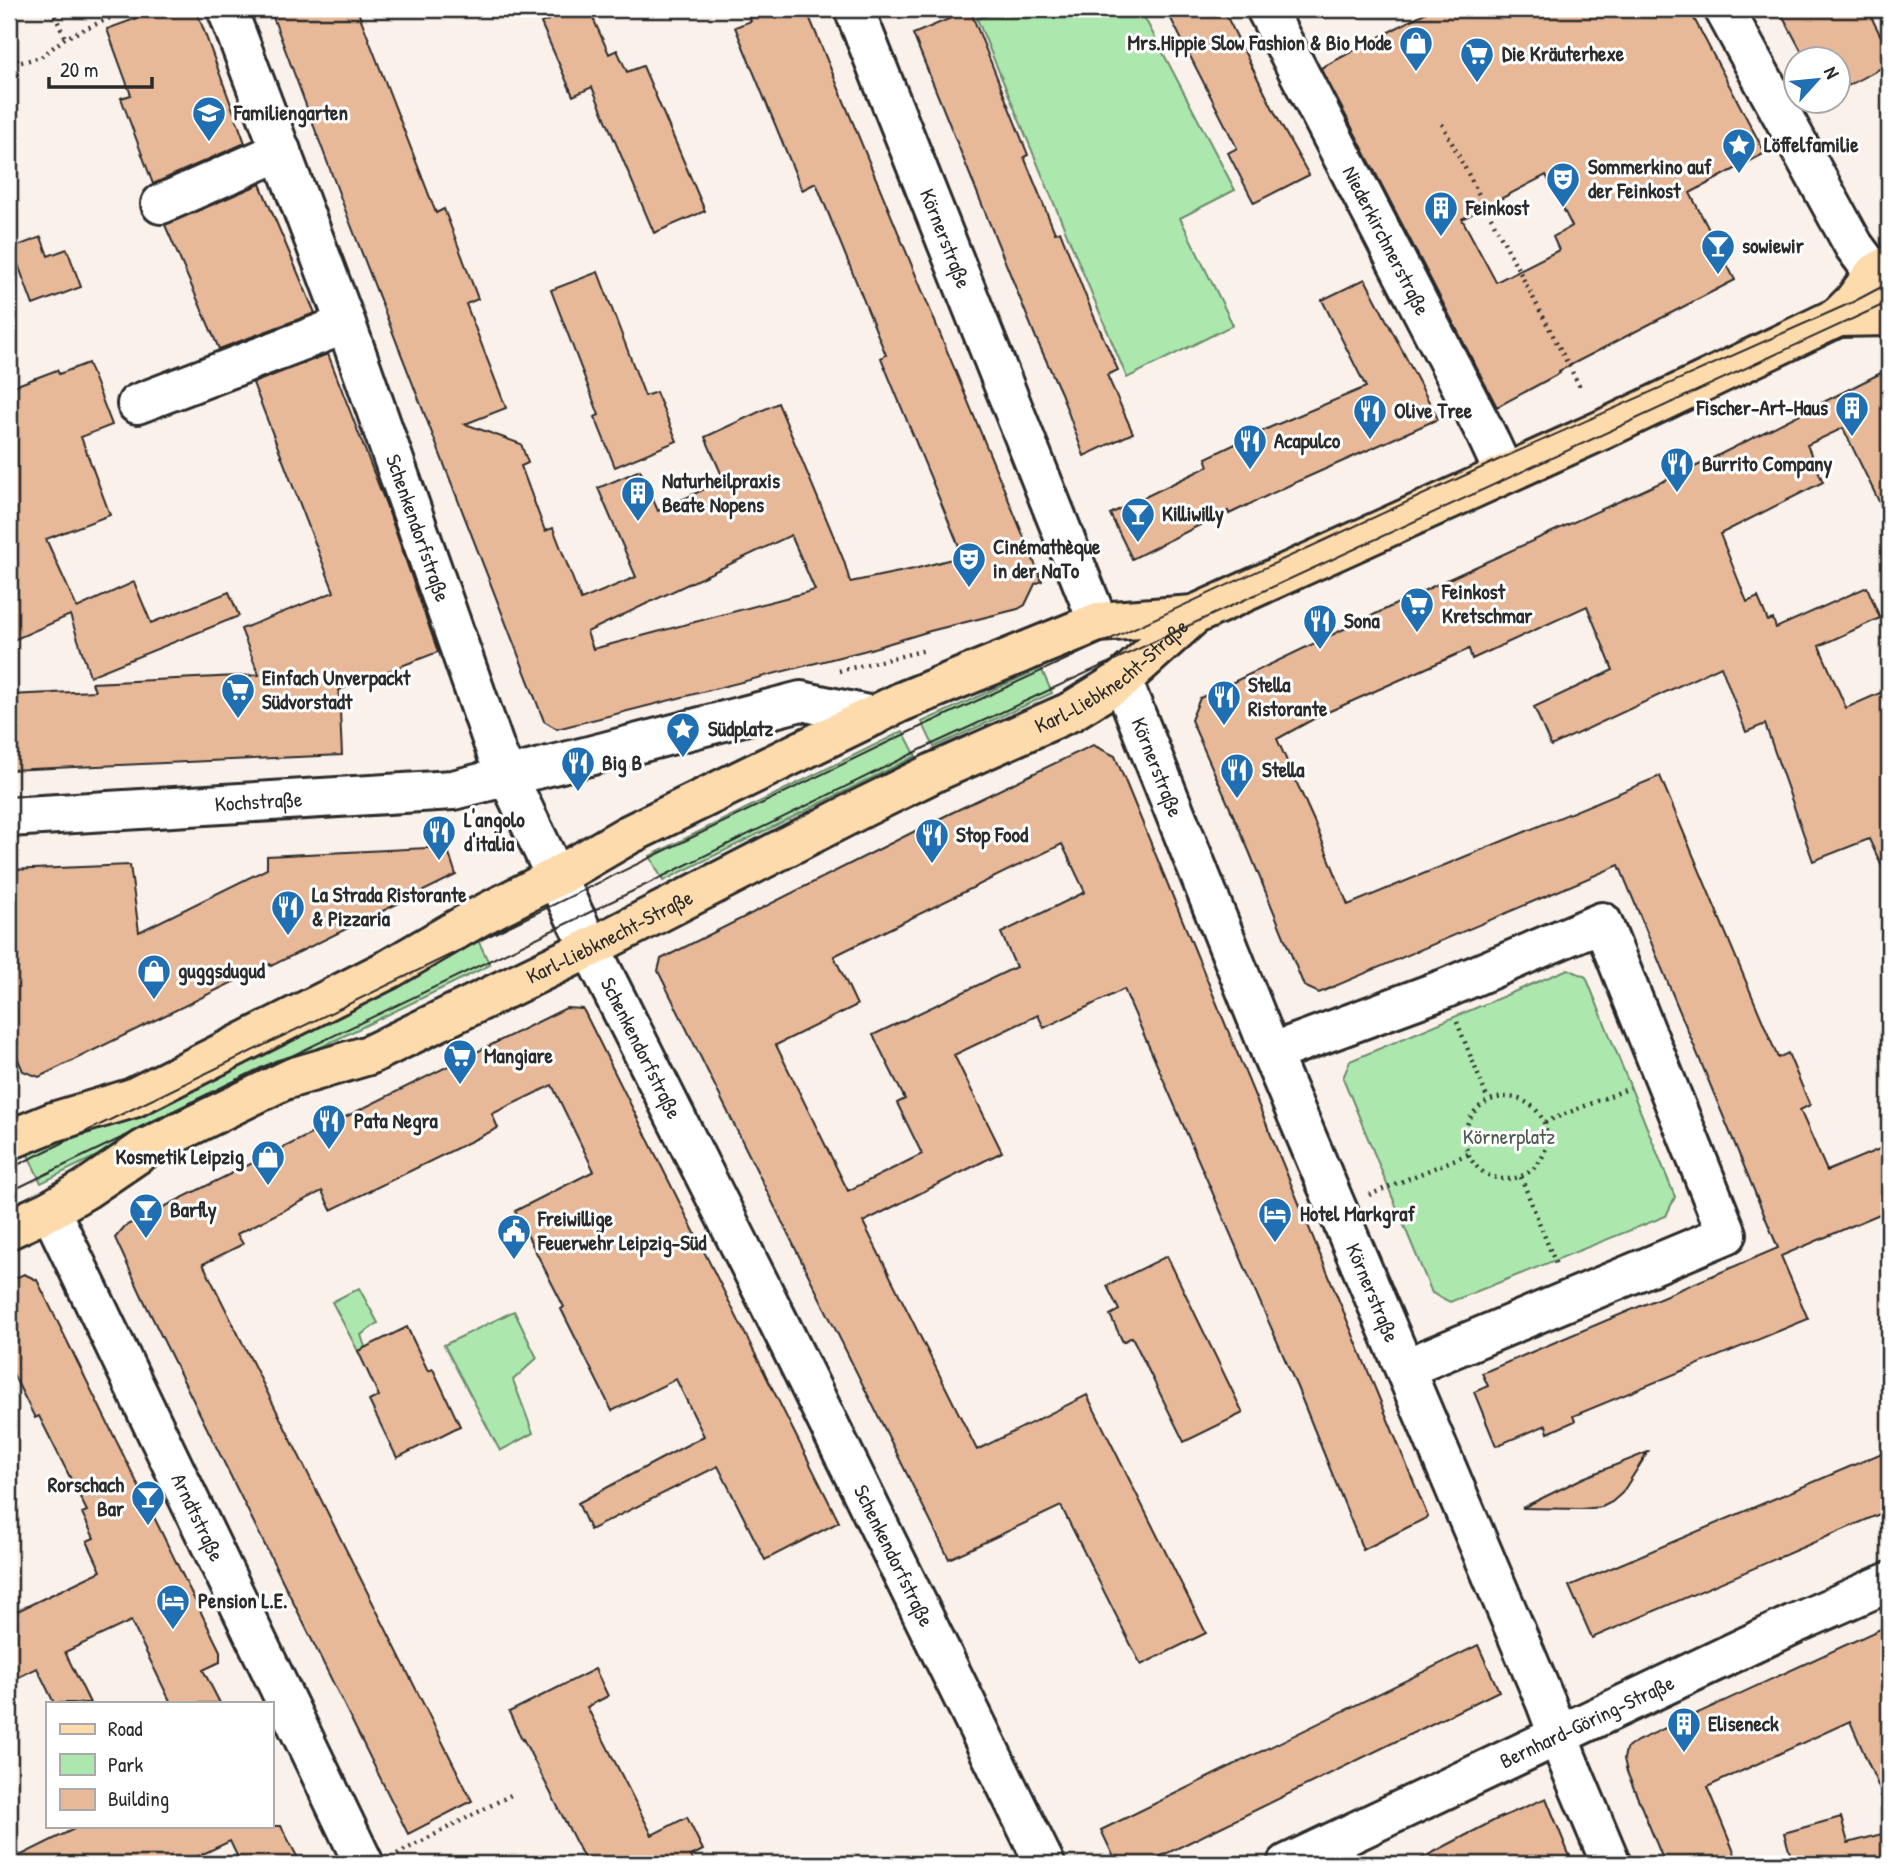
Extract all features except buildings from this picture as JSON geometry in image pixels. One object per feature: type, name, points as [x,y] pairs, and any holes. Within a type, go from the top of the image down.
[{"type":"main road","name":"Karl-Liebknecht-Straße","points":[[9,1229],[86,1189],[149,1146],[284,1080],[369,1055],[590,948],[860,808],[1070,712],[1122,680],[1194,615],[1602,430],[1839,317],[1884,277]]},
{"type":"main road","name":"Karl-Liebknecht-Straße","points":[[1839,317],[1889,316]]},
{"type":"main road","name":"Karl-Liebknecht-Straße","points":[[10,1135],[134,1098],[389,969],[628,835],[901,702],[1096,616],[1194,615]]},
{"type":"street","name":"Schenkendorfstraße","points":[[227,9],[346,324],[492,741],[590,948],[675,1156],[786,1337],[1045,1864]]},
{"type":"street","name":"Körnerstraße","points":[[854,9],[1096,616]]},
{"type":"street","name":"Niederkirchnerstraße","points":[[1266,9],[1504,473]]},
{"type":"street","points":[[1724,9],[1854,246],[1884,277]]},
{"type":"street","points":[[161,204],[281,151]]},
{"type":"street","points":[[138,404],[346,324]]},
{"type":"street","name":"Körnerstraße","points":[[1122,680],[1271,1053],[1406,1368],[1611,1864]]},
{"type":"street","points":[[507,775],[800,701],[873,716]]},
{"type":"street","name":"Kochstraße","points":[[9,817],[453,789],[507,775]]},
{"type":"street","points":[[1271,1053],[1444,989],[1602,922],[1727,1234],[1406,1368]]},
{"type":"street","name":"Arndtstraße","points":[[50,1210],[377,1861]]},
{"type":"street","name":"Bernhard-Göring-Straße","points":[[1287,1864],[1794,1623],[1889,1582]]},
{"type":"path","points":[[52,9],[65,38]]},
{"type":"path","points":[[9,40],[18,63],[41,57],[65,38],[130,9]]},
{"type":"path","points":[[1442,124],[1580,387]]},
{"type":"path","points":[[1444,989],[1488,1100]]},
{"type":"path","points":[[1545,1122],[1663,1074]]},
{"type":"path","points":[[1501,1096],[1527,1102],[1538,1111],[1545,1122],[1547,1149],[1532,1171],[1521,1177],[1508,1180],[1484,1173],[1474,1165],[1464,1142],[1470,1117],[1478,1107],[1501,1096]]},
{"type":"path","points":[[1337,1208],[1468,1154]]},
{"type":"path","points":[[1521,1177],[1570,1301]]},
{"type":"path","points":[[377,1861],[511,1795]]},
{"type":"green space","points":[[1002,9],[1140,9],[1235,190],[1180,218],[1233,325],[1127,378],[977,19]]},
{"type":"green space","points":[[1041,668],[1052,693],[934,747],[922,722]]},
{"type":"green space","points":[[903,731],[916,756],[663,881],[650,856]]},
{"type":"green space","points":[[477,938],[490,965],[41,1183],[28,1155]]},
{"type":"green space","name":"Körnerplatz","points":[[1568,969],[1586,977],[1675,1197],[1666,1216],[1450,1302],[1432,1293],[1343,1078],[1350,1061]]},
{"type":"green space","points":[[359,1288],[378,1323],[361,1335],[365,1347],[358,1351],[332,1302]]},
{"type":"green space","points":[[514,1311],[537,1358],[513,1380],[533,1433],[500,1451],[444,1345]]},
{"type":"tram line","points":[[9,1169],[905,734],[1498,460],[1853,302],[1889,283]]},
{"type":"tram line","points":[[9,1192],[924,748],[1889,302]]},
{"type":"place","name":"Mrs.Hippie Slow Fashion & Bio Mode","points":[[1416,73]]},
{"type":"place","name":"Die Kräuterhexe","points":[[1477,84]]},
{"type":"place","name":"Familiengarten","points":[[209,143]]},
{"type":"place","name":"Löffelfamilie","points":[[1739,175]]},
{"type":"place","name":"Sommerkino auf der Feinkost","points":[[1563,209]]},
{"type":"place","name":"Feinkost","points":[[1441,238]]},
{"type":"place","name":"sowiewir","points":[[1718,276]]},
{"type":"place","name":"Fischer-Art-Haus","points":[[1852,438]]},
{"type":"place","name":"Olive Tree","points":[[1370,441]]},
{"type":"place","name":"Acapulco","points":[[1250,471]]},
{"type":"place","name":"Burrito Company","points":[[1677,494]]},
{"type":"place","name":"Naturheilpraxis Beate Nopens","points":[[638,523]]},
{"type":"place","name":"Killiwilly","points":[[1138,544]]},
{"type":"place","name":"Cinémathèque in der NaTo","points":[[969,589]]},
{"type":"place","name":"Feinkost Kretschmar","points":[[1417,634]]},
{"type":"place","name":"Sona","points":[[1320,651]]},
{"type":"place","name":"Einfach Unverpackt Südvorstadt","points":[[238,720]]},
{"type":"place","name":"Stella Ristorante","points":[[1224,727]]},
{"type":"place","name":"Südplatz","points":[[683,759]]},
{"type":"place","name":"Big B","points":[[578,793]]},
{"type":"place","name":"Stella","points":[[1237,800]]},
{"type":"place","name":"L'angolo d'italia","points":[[439,862]]},
{"type":"place","name":"Stop Food","points":[[932,865]]},
{"type":"place","name":"La Strada Ristorante & Pizzaria","points":[[288,937]]},
{"type":"place","name":"guggsdugud","points":[[154,1001]]},
{"type":"place","name":"Mangiare","points":[[460,1086]]},
{"type":"place","name":"Pata Negra","points":[[329,1151]]},
{"type":"place","name":"Kosmetik Leipzig","points":[[268,1187]]},
{"type":"place","name":"Barfly","points":[[146,1240]]},
{"type":"place","name":"Hotel Markgraf","points":[[1275,1244]]},
{"type":"place","name":"Freiwillige Feuerwehr Leipzig-Süd","points":[[514,1261]]},
{"type":"place","name":"Rorschach Bar","points":[[148,1527]]},
{"type":"place","name":"Pension L.E.","points":[[173,1631]]},
{"type":"place","name":"Eliseneck","points":[[1684,1754]]}]
